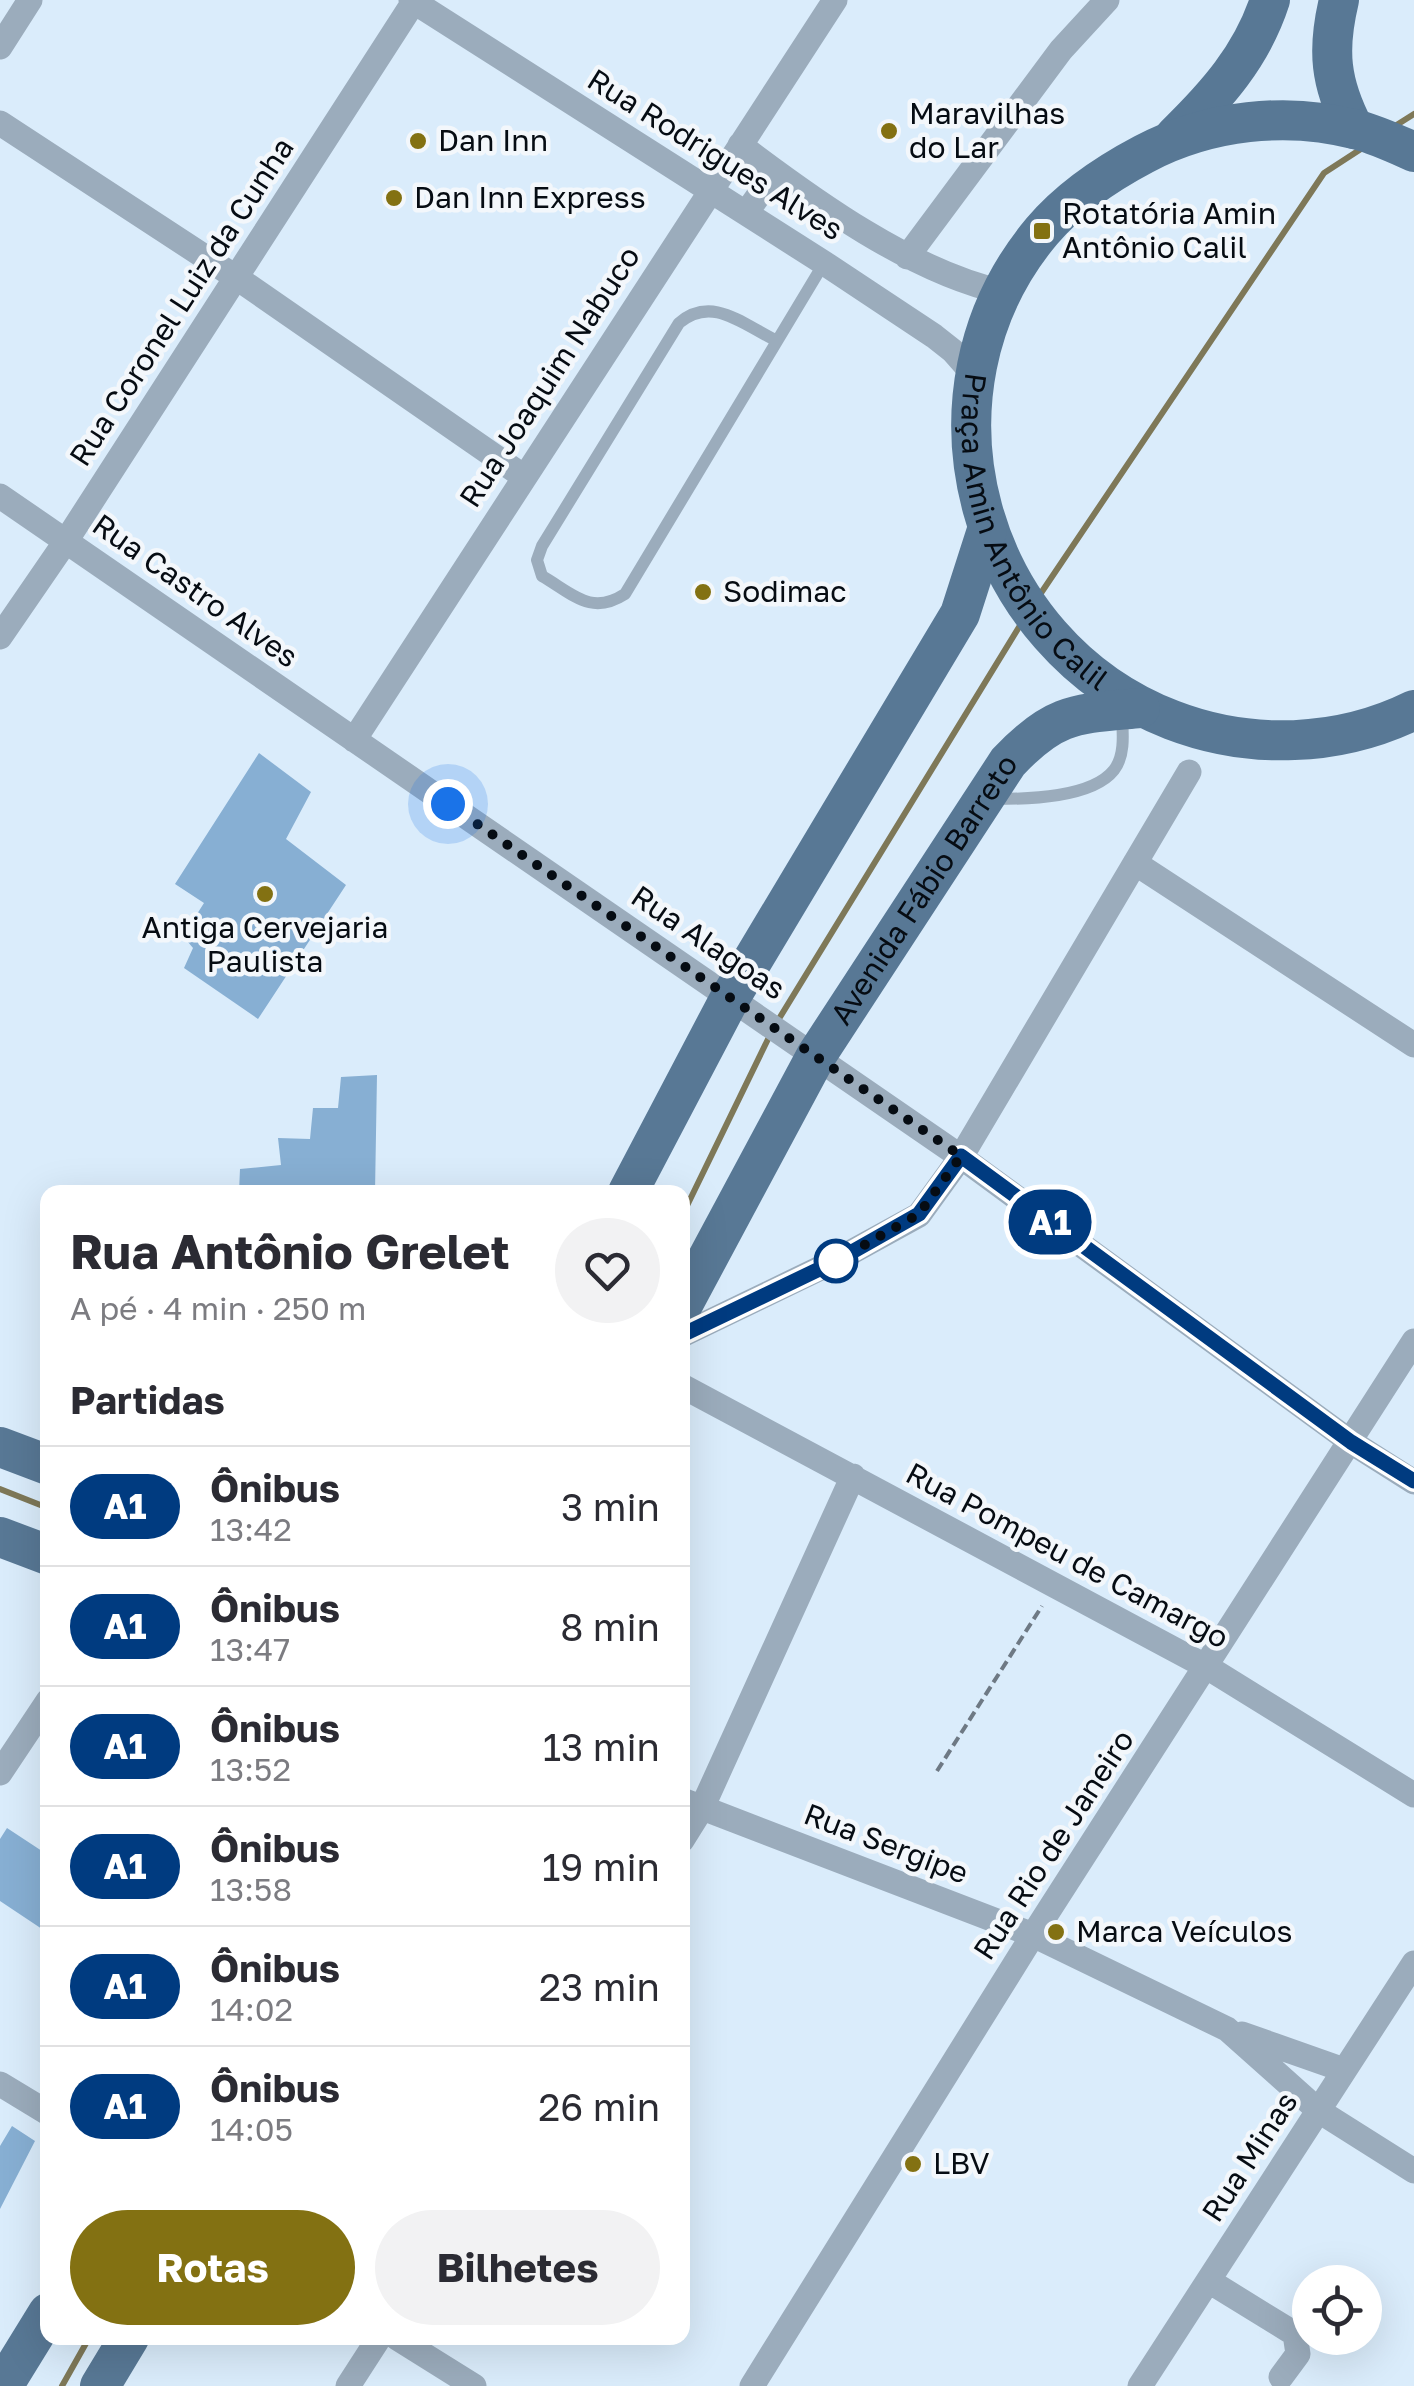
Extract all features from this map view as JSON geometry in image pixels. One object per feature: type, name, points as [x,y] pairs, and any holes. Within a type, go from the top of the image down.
[{"type":"main road","points":[[1172,139],[1222,90],[1263,22],[1270,0]]},
{"type":"main road","points":[[1339,0],[1330,55],[1339,99],[1357,130]]},
{"type":"main road","name":"Praça Amin Antônio Calil","points":[[1414,152],[1357,130],[1293,120],[1232,123],[1172,139],[1101,176],[1042,231],[1003,292],[986,333],[976,376],[972,454],[987,530],[1005,573],[1028,610],[1055,644],[1131,709],[1200,731],[1264,741],[1328,738],[1390,722],[1414,710]]},
{"type":"main road","points":[[632,1185],[740,1005],[960,614],[987,530]]},
{"type":"main road","name":"Avenida Fábio Barreto","points":[[690,1290],[812,1054],[1008,762],[1046,728],[1080,712],[1131,709]]},
{"type":"main road","points":[[0,1447],[40,1462]]},
{"type":"main road","points":[[0,1537],[40,1552]]},
{"type":"main road","points":[[3,2386],[40,2326]]},
{"type":"main road","points":[[100,2386],[125,2345]]},
{"type":"street","points":[[0,48],[30,0]]},
{"type":"street","name":"Rua Rodrigues Alves","points":[[413,0],[824,263],[944,344],[976,376]]},
{"type":"street","name":"Rua Coronel Luiz da Cunha","points":[[0,637],[66,542],[413,0]]},
{"type":"street","name":"Rua Joaquim Nabuco","points":[[354,740],[835,0]]},
{"type":"street","points":[[906,257],[1061,50],[1108,0]]},
{"type":"street","points":[[0,123],[237,278],[524,476]]},
{"type":"street","name":"Rua Rodrigues Alves","points":[[740,145],[906,257],[953,280],[1003,292]]},
{"type":"street","points":[[747,212],[776,172]]},
{"type":"street","name":"Rua Castro Alves","points":[[0,496],[354,740]]},
{"type":"street","name":"Rua Alagoas","points":[[354,740],[961,1156],[1351,1442],[1414,1482]]},
{"type":"street","points":[[690,1331],[836,1261],[919,1214],[961,1156],[1188,772]]},
{"type":"street","points":[[1136,863],[1414,1045]]},
{"type":"street","name":"Rua Rio de Janeiro","points":[[752,2386],[1033,1936],[1414,1340]]},
{"type":"street","name":"Rua Pompeu de Camargo","points":[[690,1390],[1207,1667],[1414,1795]]},
{"type":"street","points":[[692,1804],[852,1476]]},
{"type":"street","points":[[0,1773],[40,1714]]},
{"type":"street","name":"Rua Sergipe","points":[[692,1804],[1033,1936],[1228,2029],[1344,2070]]},
{"type":"street","name":"Rua Minas","points":[[1140,2386],[1414,1963]]},
{"type":"street","name":"Rua Sergipe","points":[[1228,2029],[1320,2110],[1414,2171]]},
{"type":"street","points":[[0,2084],[40,2108]]},
{"type":"street","points":[[1209,2281],[1294,2334],[1298,2354],[1282,2377]]},
{"type":"street","points":[[348,2386],[374,2345]]},
{"type":"street","points":[[408,2345],[474,2386]]},
{"type":"lane","points":[[777,341],[713,309],[694,310],[679,323],[542,546],[537,560],[542,576],[590,604],[608,604],[624,594],[777,341],[824,263]]},
{"type":"lane","points":[[984,799],[1036,799],[1096,783],[1114,770],[1131,709]]},
{"type":"path","points":[[937,1771],[1055,1585]]},
{"type":"building","name":"Antiga Cervejaria Paulista","points":[[259,753],[311,792],[286,839],[346,885],[258,1019],[184,968],[193,948],[183,936],[204,903],[175,884]]},
{"type":"building","points":[[377,1075],[375,1185],[239,1185],[240,1169],[281,1165],[278,1138],[310,1139],[313,1108],[338,1108],[341,1077]]},
{"type":"building","points":[[7,1828],[40,1850],[40,1928],[0,1901],[0,1839]]},
{"type":"building","points":[[12,2126],[35,2141],[0,2209],[0,2146]]},
{"type":"waterway","points":[[1395,126],[1414,114]]},
{"type":"waterway","points":[[1039,596],[1324,173],[1364,147]]},
{"type":"waterway","points":[[777,1022],[1024,619]]},
{"type":"waterway","points":[[690,1200],[771,1033]]},
{"type":"waterway","points":[[0,1489],[40,1505]]},
{"type":"waterway","points":[[62,2386],[85,2345]]},
{"type":"bus line","name":"A1","points":[[690,1331],[836,1261],[919,1214],[961,1156],[1351,1442],[1414,1481]]},
{"type":"place","name":"Maravilhas do Lar","points":[[889,131]]},
{"type":"place","name":"Dan Inn","points":[[418,141]]},
{"type":"place","name":"Dan Inn Express","points":[[394,198]]},
{"type":"place","name":"Rotatória Amin Antônio Calil","points":[[1042,231]]},
{"type":"place","name":"Sodimac","points":[[703,592]]},
{"type":"place","name":"Antiga Cervejaria Paulista","points":[[265,894]]},
{"type":"place","name":"Marca Veículos","points":[[1056,1932]]},
{"type":"place","name":"LBV","points":[[913,2164]]},
{"type":"route","points":[[448,804],[961,1156],[919,1214],[836,1261]]}]
